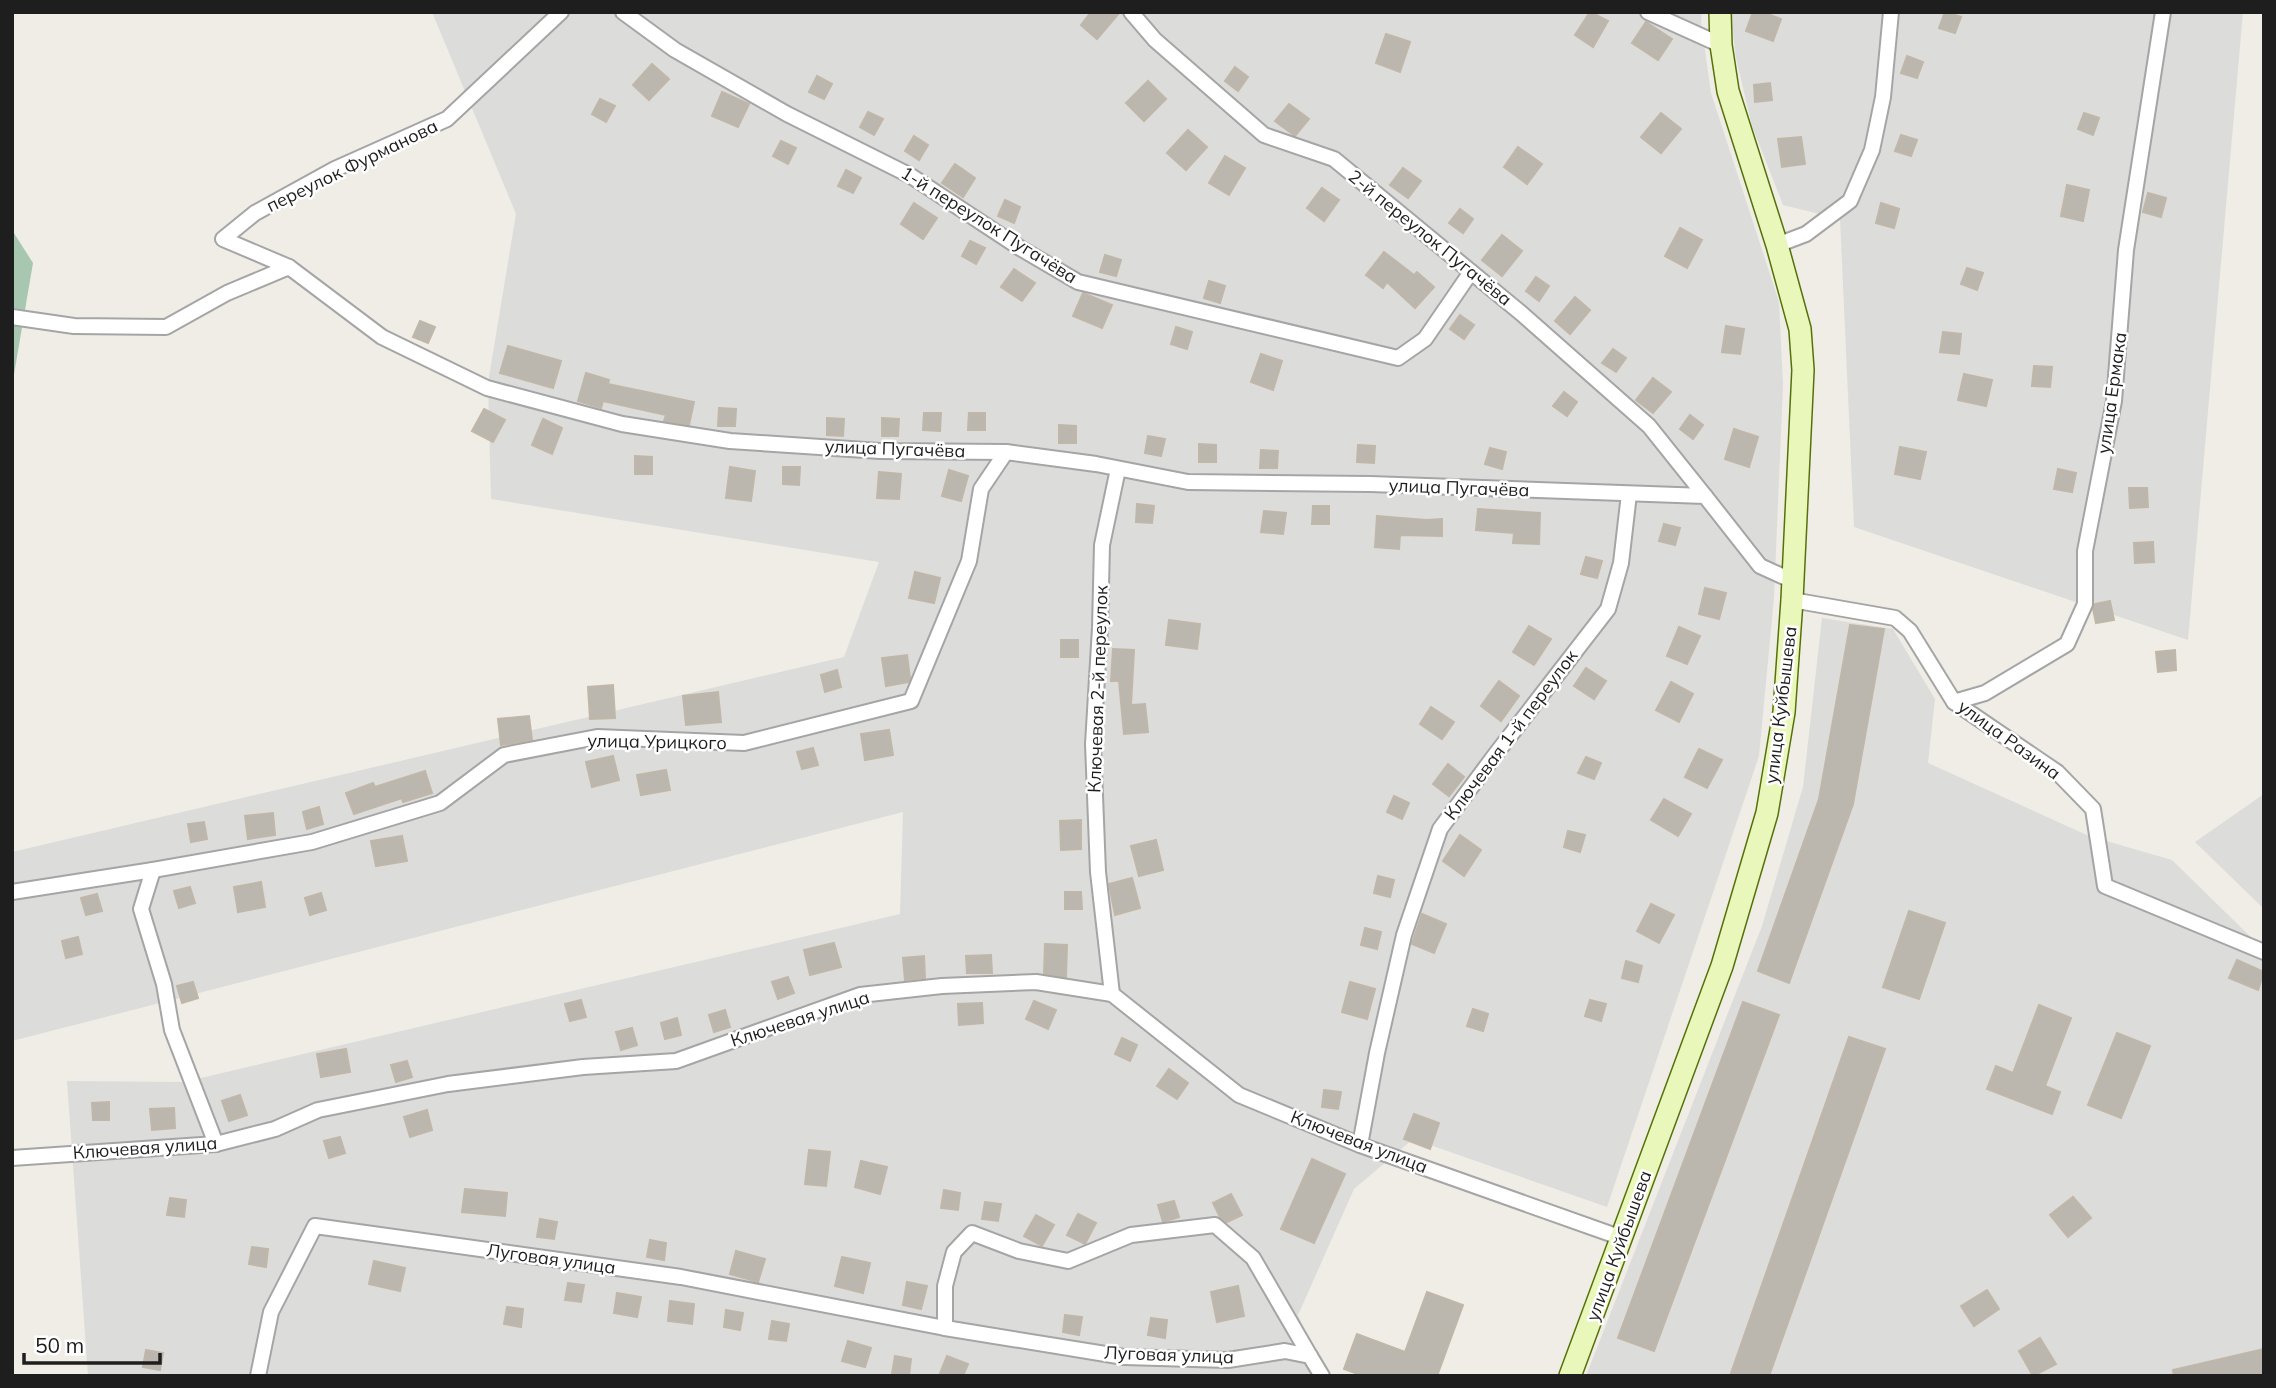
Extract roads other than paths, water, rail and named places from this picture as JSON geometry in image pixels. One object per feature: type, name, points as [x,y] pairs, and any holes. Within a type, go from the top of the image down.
[{"type":"main road","name":"улица Куйбышева","points":[[1570,1376],[1722,966],[1767,813],[1784,712],[1793,590],[1803,370],[1800,330],[1777,245],[1728,91],[1721,45],[1720,12]]},
{"type":"street","name":"переулок Фурманова","points":[[289,267],[223,239],[255,213],[335,169],[447,119],[561,12]]},
{"type":"street","name":"1-й переулок Пугачёва","points":[[623,12],[675,50],[787,114],[911,176],[1020,248],[1078,282],[1398,358],[1425,338],[1471,272]]},
{"type":"street","name":"2-й переулок Пугачёва","points":[[1131,12],[1155,40],[1264,135],[1334,159],[1531,321],[1649,426],[1705,496]]},
{"type":"street","points":[[1648,12],[1721,45]]},
{"type":"street","points":[[1777,245],[1806,234],[1850,201],[1872,150],[1883,97],[1891,12]]},
{"type":"street","name":"улица Ермака","points":[[1954,702],[1986,693],[2067,644],[2085,604],[2085,551],[2114,401],[2126,250],[2163,12]]},
{"type":"street","points":[[12,317],[74,326],[166,327],[227,293],[289,267]]},
{"type":"street","name":"улица Пугачёва","points":[[289,267],[382,337],[487,388],[622,424],[730,441],[880,451],[1006,452],[1188,482],[1370,484],[1705,496]]},
{"type":"street","name":"улица Урицкого","points":[[12,892],[312,842],[440,803],[504,755],[597,737],[744,743],[911,701],[969,561],[981,489],[1006,452]]},
{"type":"street","name":"Ключевая 2-й переулок","points":[[1112,993],[1098,872],[1093,744],[1102,545],[1118,469]]},
{"type":"street","name":"Ключевая 1-й переулок","points":[[1360,1145],[1377,1053],[1404,935],[1440,829],[1502,744],[1608,609],[1621,563],[1629,494]]},
{"type":"street","points":[[1705,496],[1760,566],[1793,590]]},
{"type":"street","name":"улица Разина","points":[[1793,590],[1895,618],[1910,631],[1954,702],[2057,772],[2093,809],[2105,886],[2264,953]]},
{"type":"street","points":[[153,870],[141,909],[164,984],[172,1030],[216,1144]]},
{"type":"street","name":"Ключевая улица","points":[[12,1158],[216,1144],[275,1129],[318,1110],[448,1084],[583,1067],[676,1061],[860,995],[942,986],[1036,982],[1112,993],[1239,1095],[1360,1145],[1622,1238]]},
{"type":"street","points":[[945,1328],[945,1286],[954,1252],[972,1233],[1019,1251],[1068,1261],[1131,1235],[1215,1226],[1253,1258],[1322,1376]]},
{"type":"street","name":"Луговая улица","points":[[258,1376],[271,1312],[315,1227],[681,1277],[945,1328],[1124,1357],[1228,1360],[1285,1350],[1310,1356]]}]
